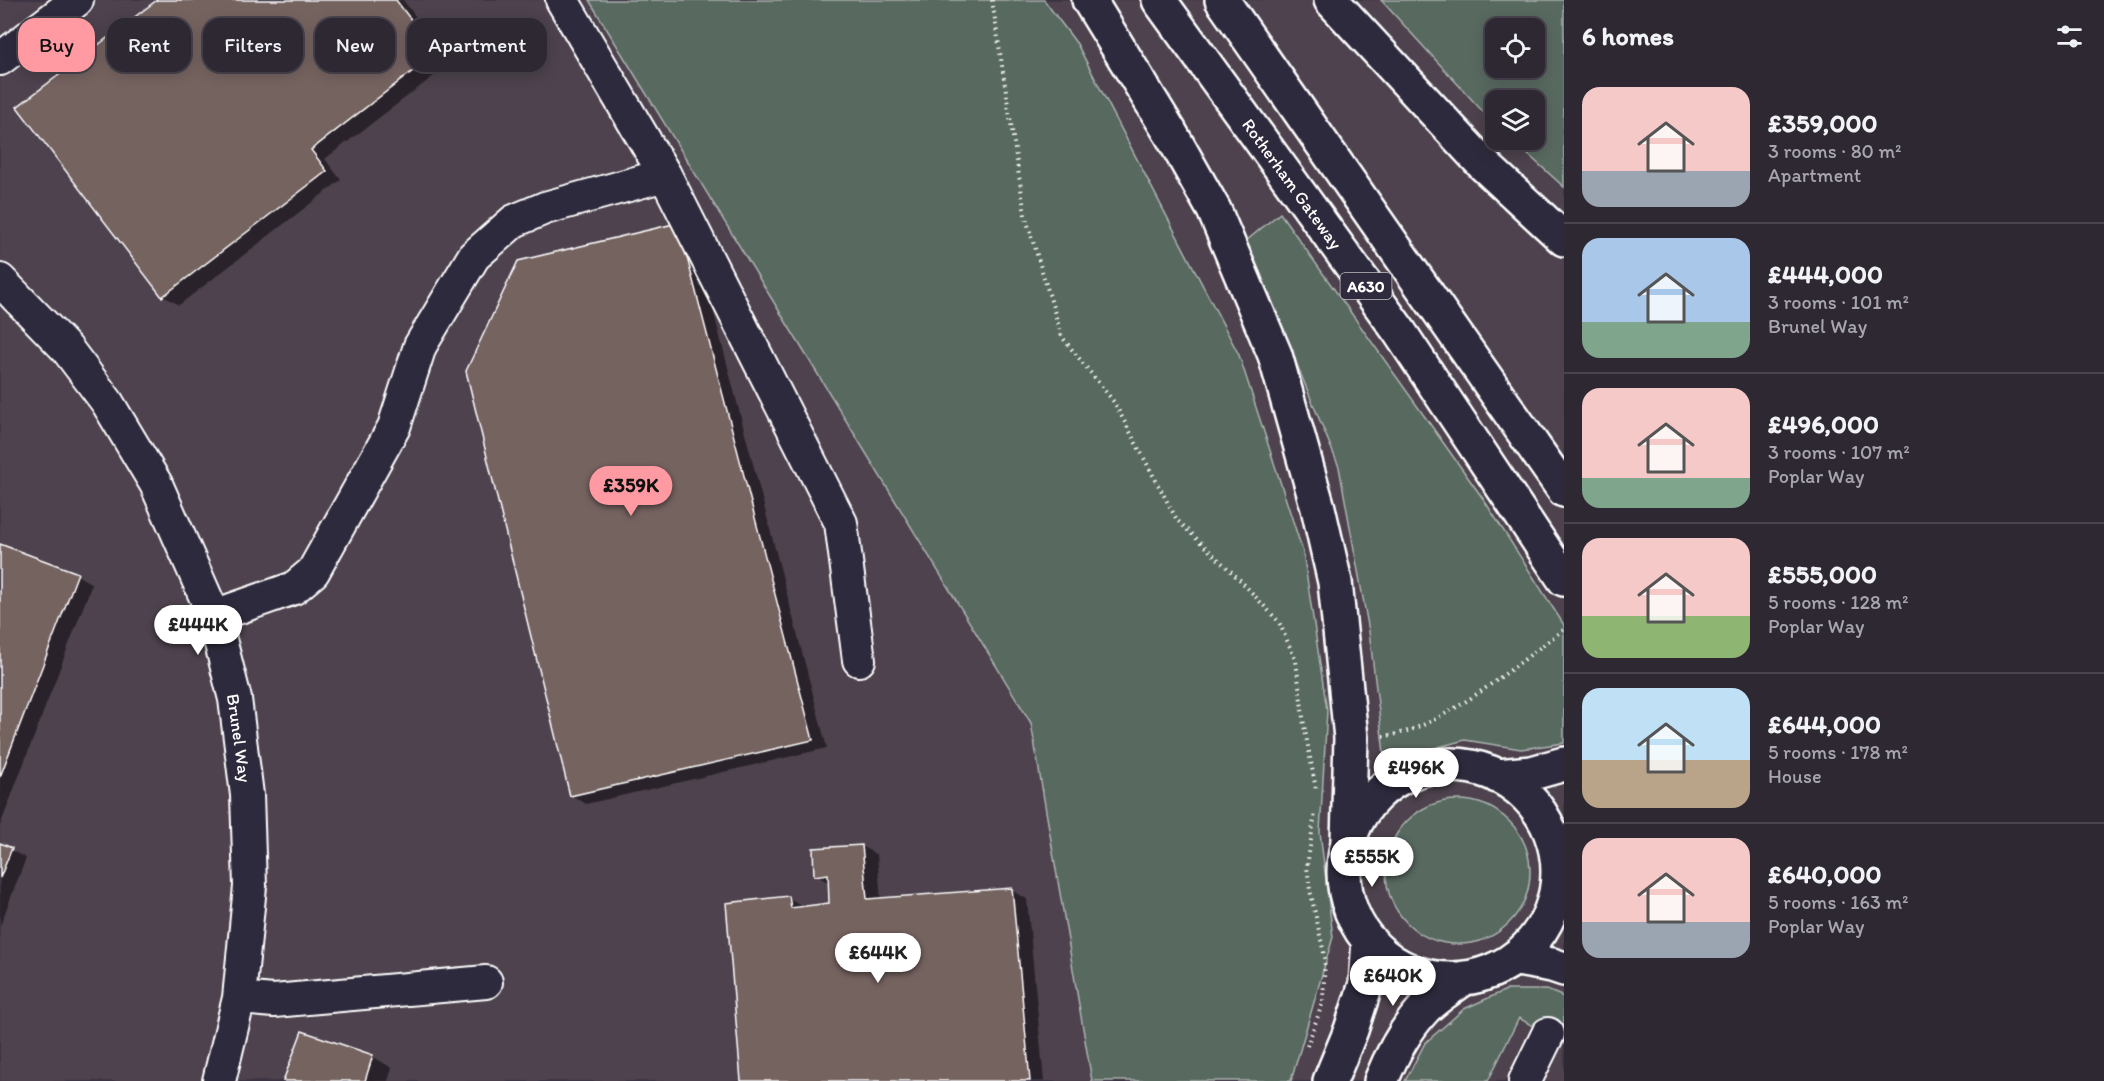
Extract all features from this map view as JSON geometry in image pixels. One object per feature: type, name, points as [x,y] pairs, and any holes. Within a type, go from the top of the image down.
[{"type":"main road","points":[[1089,0],[1170,132],[1214,210],[1275,355],[1298,434],[1335,582],[1351,738],[1348,841],[1344,861],[1344,882],[1357,922],[1369,940],[1396,963],[1428,976],[1464,978],[1485,974],[1518,959],[1544,927],[1555,898],[1561,853],[1539,810],[1515,785],[1485,769],[1451,764],[1417,769],[1387,785],[1363,810],[1348,841]]},
{"type":"main road","name":"Rotherham Gateway","points":[[1159,0],[1399,331],[1564,579]]},
{"type":"main road","name":"A630","points":[[1222,0],[1564,490]]},
{"type":"main road","points":[[1331,0],[1484,165],[1564,239]]},
{"type":"main road","points":[[1497,776],[1532,773],[1564,764]]},
{"type":"main road","points":[[1330,1081],[1351,1030],[1366,984],[1369,940]]},
{"type":"main road","points":[[1518,959],[1564,969]]},
{"type":"main road","points":[[1381,1081],[1392,1054],[1426,1006],[1464,978]]},
{"type":"street","points":[[0,59],[77,0]]},
{"type":"street","points":[[562,0],[665,175],[841,523],[860,660]]},
{"type":"street","points":[[214,616],[294,588],[314,572],[394,427],[420,346],[474,256],[514,221],[545,208],[665,175]]},
{"type":"street","name":"Brunel Way","points":[[0,280],[67,349],[107,402],[156,484],[214,616],[236,699],[247,795],[250,886],[239,998],[219,1081]]},
{"type":"street","points":[[239,998],[274,1001],[486,982]]},
{"type":"street","points":[[1526,1081],[1548,1035]]},
{"type":"path","points":[[992,0],[1025,215],[1062,337],[1114,402],[1177,520],[1240,580],[1279,622],[1296,661],[1304,725],[1317,797]]},
{"type":"shaded area","points":[[0,0],[1396,0],[1485,110],[1485,150],[1545,150],[1544,90],[1564,69],[1564,1081],[0,1081]]},
{"type":"green space","points":[[589,0],[1044,0],[1077,44],[1239,355],[1303,552],[1327,710],[1320,832],[1333,937],[1291,1081],[1092,1081],[1031,723]]},
{"type":"green space","points":[[1381,0],[1564,0],[1564,187],[1523,150],[1545,150],[1545,90],[1485,90],[1485,114]]},
{"type":"green space","points":[[1280,213],[1484,500],[1564,625],[1564,743],[1521,749],[1465,740],[1385,761],[1369,631],[1339,467],[1246,241]]},
{"type":"green space","points":[[1458,800],[1486,805],[1509,821],[1525,844],[1530,872],[1525,900],[1509,923],[1486,939],[1458,944],[1430,939],[1407,923],[1391,900],[1386,872],[1391,844],[1407,821],[1430,805]]},
{"type":"green space","points":[[1506,990],[1547,990],[1564,997],[1564,1044],[1519,1018],[1488,1081],[1405,1081],[1425,1043],[1464,1009]]},
{"type":"building","points":[[157,0],[396,0],[410,18],[407,18],[407,72],[412,72],[311,150],[327,171],[162,297],[17,107],[63,72],[95,72],[95,47],[107,38],[107,72],[191,72],[191,18],[133,18]]},
{"type":"building","points":[[678,223],[813,740],[570,796],[466,371],[518,261]]},
{"type":"building","points":[[0,544],[78,573],[0,777]]},
{"type":"building","points":[[0,843],[12,848],[0,878]]},
{"type":"building","points":[[862,845],[867,899],[1012,888],[1030,1081],[741,1081],[726,903],[789,896],[791,908],[829,903],[828,874],[814,876],[813,848]]},
{"type":"building","points":[[302,1031],[373,1055],[365,1081],[283,1081]]}]
